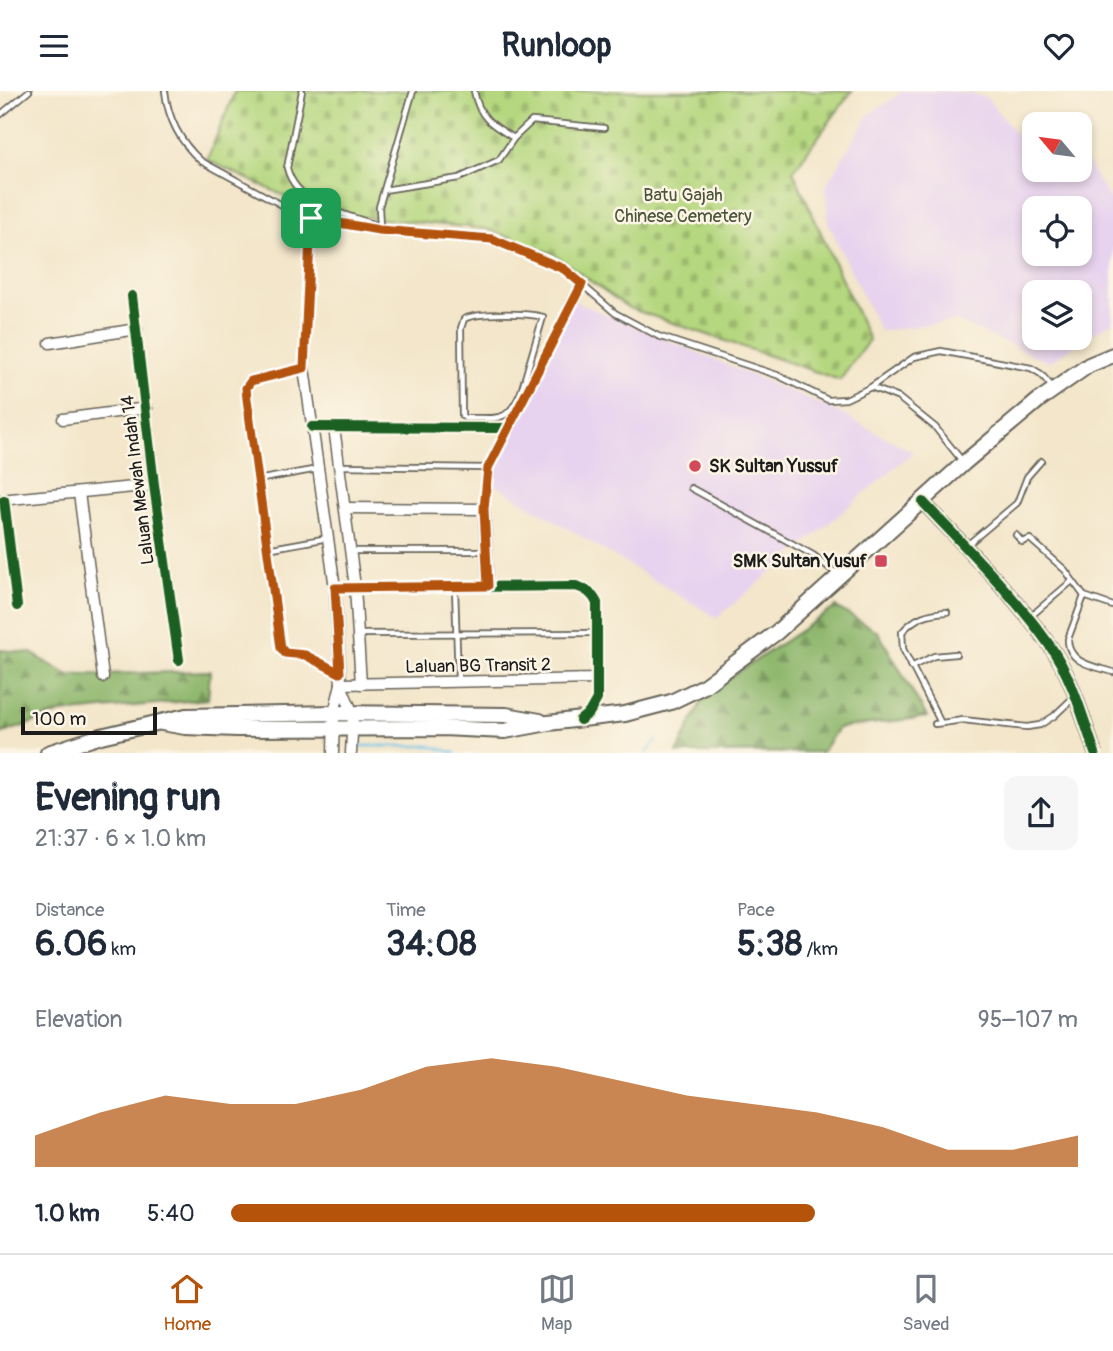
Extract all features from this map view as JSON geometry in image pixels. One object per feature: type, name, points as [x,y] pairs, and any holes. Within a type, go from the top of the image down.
[{"type":"main road","points":[[162,723],[198,727],[352,730],[443,728],[505,731],[617,715],[671,702],[704,686],[776,632],[964,463],[1053,389],[1089,365],[1113,355]]},
{"type":"main road","points":[[48,753],[101,736],[186,716],[334,713],[506,715],[548,723]]},
{"type":"street","name":"Laluan Mewah Indah 14","points":[[132,296],[154,485],[179,660]]},
{"type":"street","points":[[50,343],[137,329]]},
{"type":"street","points":[[304,368],[335,588],[341,684],[353,714],[351,753]]},
{"type":"street","points":[[63,419],[147,408]]},
{"type":"street","points":[[312,427],[507,428]]},
{"type":"street","points":[[334,427],[355,587],[361,684]]},
{"type":"street","points":[[17,606],[2,500],[154,485]]},
{"type":"street","points":[[79,493],[103,677]]},
{"type":"street","points":[[923,502],[1049,645],[1076,695],[1095,753]]},
{"type":"street","points":[[345,509],[484,509],[488,586]]},
{"type":"street","points":[[335,588],[583,588],[592,594],[597,603],[597,699],[589,713],[580,720]]},
{"type":"street","name":"Laluan BG Transit 2","points":[[341,684],[596,679]]},
{"type":"street","points":[[333,753],[334,713],[341,684]]},
{"type":"street","points":[[597,699],[603,707],[617,715]]},
{"type":"lane","points":[[0,115],[29,91]]},
{"type":"lane","points":[[165,91],[174,127],[188,149],[201,161],[304,217],[492,239],[564,269],[615,313],[658,336],[777,375],[828,400],[846,399],[870,387],[914,357],[941,351],[1031,368],[1053,389]]},
{"type":"lane","points":[[302,91],[287,168],[290,181],[301,194],[380,228]]},
{"type":"lane","points":[[380,228],[379,207],[413,91]]},
{"type":"lane","points":[[474,91],[476,104],[489,123],[514,138]]},
{"type":"lane","points":[[384,190],[459,178],[499,160],[514,138],[532,121],[604,128]]},
{"type":"lane","points":[[311,218],[304,368],[251,381],[248,384],[247,399],[281,648],[285,653],[305,655],[340,673]]},
{"type":"lane","points":[[484,509],[488,468],[524,392],[582,284]]},
{"type":"lane","points":[[466,317],[542,317],[524,392],[504,417],[465,418],[460,414],[461,328],[466,317]]},
{"type":"lane","points":[[870,387],[900,398],[935,427],[964,463]]},
{"type":"lane","points":[[965,547],[1017,503],[1027,477],[1041,461]]},
{"type":"lane","points":[[339,466],[488,468]]},
{"type":"lane","points":[[257,480],[318,469]]},
{"type":"lane","points":[[691,488],[813,555],[840,576]]},
{"type":"lane","points":[[1016,535],[1022,542],[1030,539],[1065,570],[1084,596],[1113,606]]},
{"type":"lane","points":[[267,549],[328,538]]},
{"type":"lane","points":[[350,551],[486,551]]},
{"type":"lane","points":[[1028,619],[1072,581]]},
{"type":"lane","points":[[455,587],[458,682]]},
{"type":"lane","points":[[1084,596],[1068,639],[1068,646],[1077,660],[1113,672]]},
{"type":"lane","points":[[947,611],[930,612],[911,622],[902,632],[903,649],[934,707],[938,724],[963,720],[1027,727],[1040,725],[1076,695]]},
{"type":"lane","points":[[358,634],[597,633]]},
{"type":"lane","points":[[911,667],[934,656],[956,654]]},
{"type":"shaded area","points":[[903,91],[949,91],[985,96],[1016,134],[1022,132],[1022,182],[1092,182],[1092,170],[1113,204],[1113,321],[1092,334],[1092,280],[1022,280],[1022,350],[1068,350],[1049,362],[956,321],[880,331],[828,223],[826,185],[869,115]]},
{"type":"shaded area","name":"SK Sultan Yussuf","points":[[572,300],[834,410],[913,452],[717,618],[487,480]]},
{"type":"green space","name":"Batu Gajah Chinese Cemetery","points":[[235,91],[852,91],[793,171],[869,340],[840,380],[629,308],[551,253],[487,229],[321,213],[207,160]]},
{"type":"green space","points":[[836,607],[878,632],[927,717],[838,728],[822,752],[677,753],[705,694]]},
{"type":"green space","points":[[0,650],[31,653],[68,675],[210,671],[208,699],[60,713],[0,734]]},
{"type":"waterway","points":[[647,753],[657,740]]},
{"type":"waterway","points":[[358,746],[430,746],[455,753]]},
{"type":"cycle path","points":[[132,296],[154,485],[179,660]]},
{"type":"cycle path","points":[[312,427],[507,428]]},
{"type":"cycle path","points":[[4,500],[17,606]]},
{"type":"cycle path","points":[[923,502],[1004,589],[1048,643],[1070,682],[1095,753]]},
{"type":"cycle path","points":[[335,588],[576,586],[586,590],[597,603],[597,699],[589,713],[580,720]]},
{"type":"place","name":"SK Sultan Yussuf","points":[[695,466]]},
{"type":"place","name":"SMK Sultan Yusuf","points":[[881,561]]},
{"type":"route","points":[[311,218],[379,230],[492,239],[564,269],[582,284],[488,468],[484,509],[488,586],[335,588],[340,673],[305,655],[285,653],[281,648],[246,388],[251,381],[304,368],[311,218]]}]
